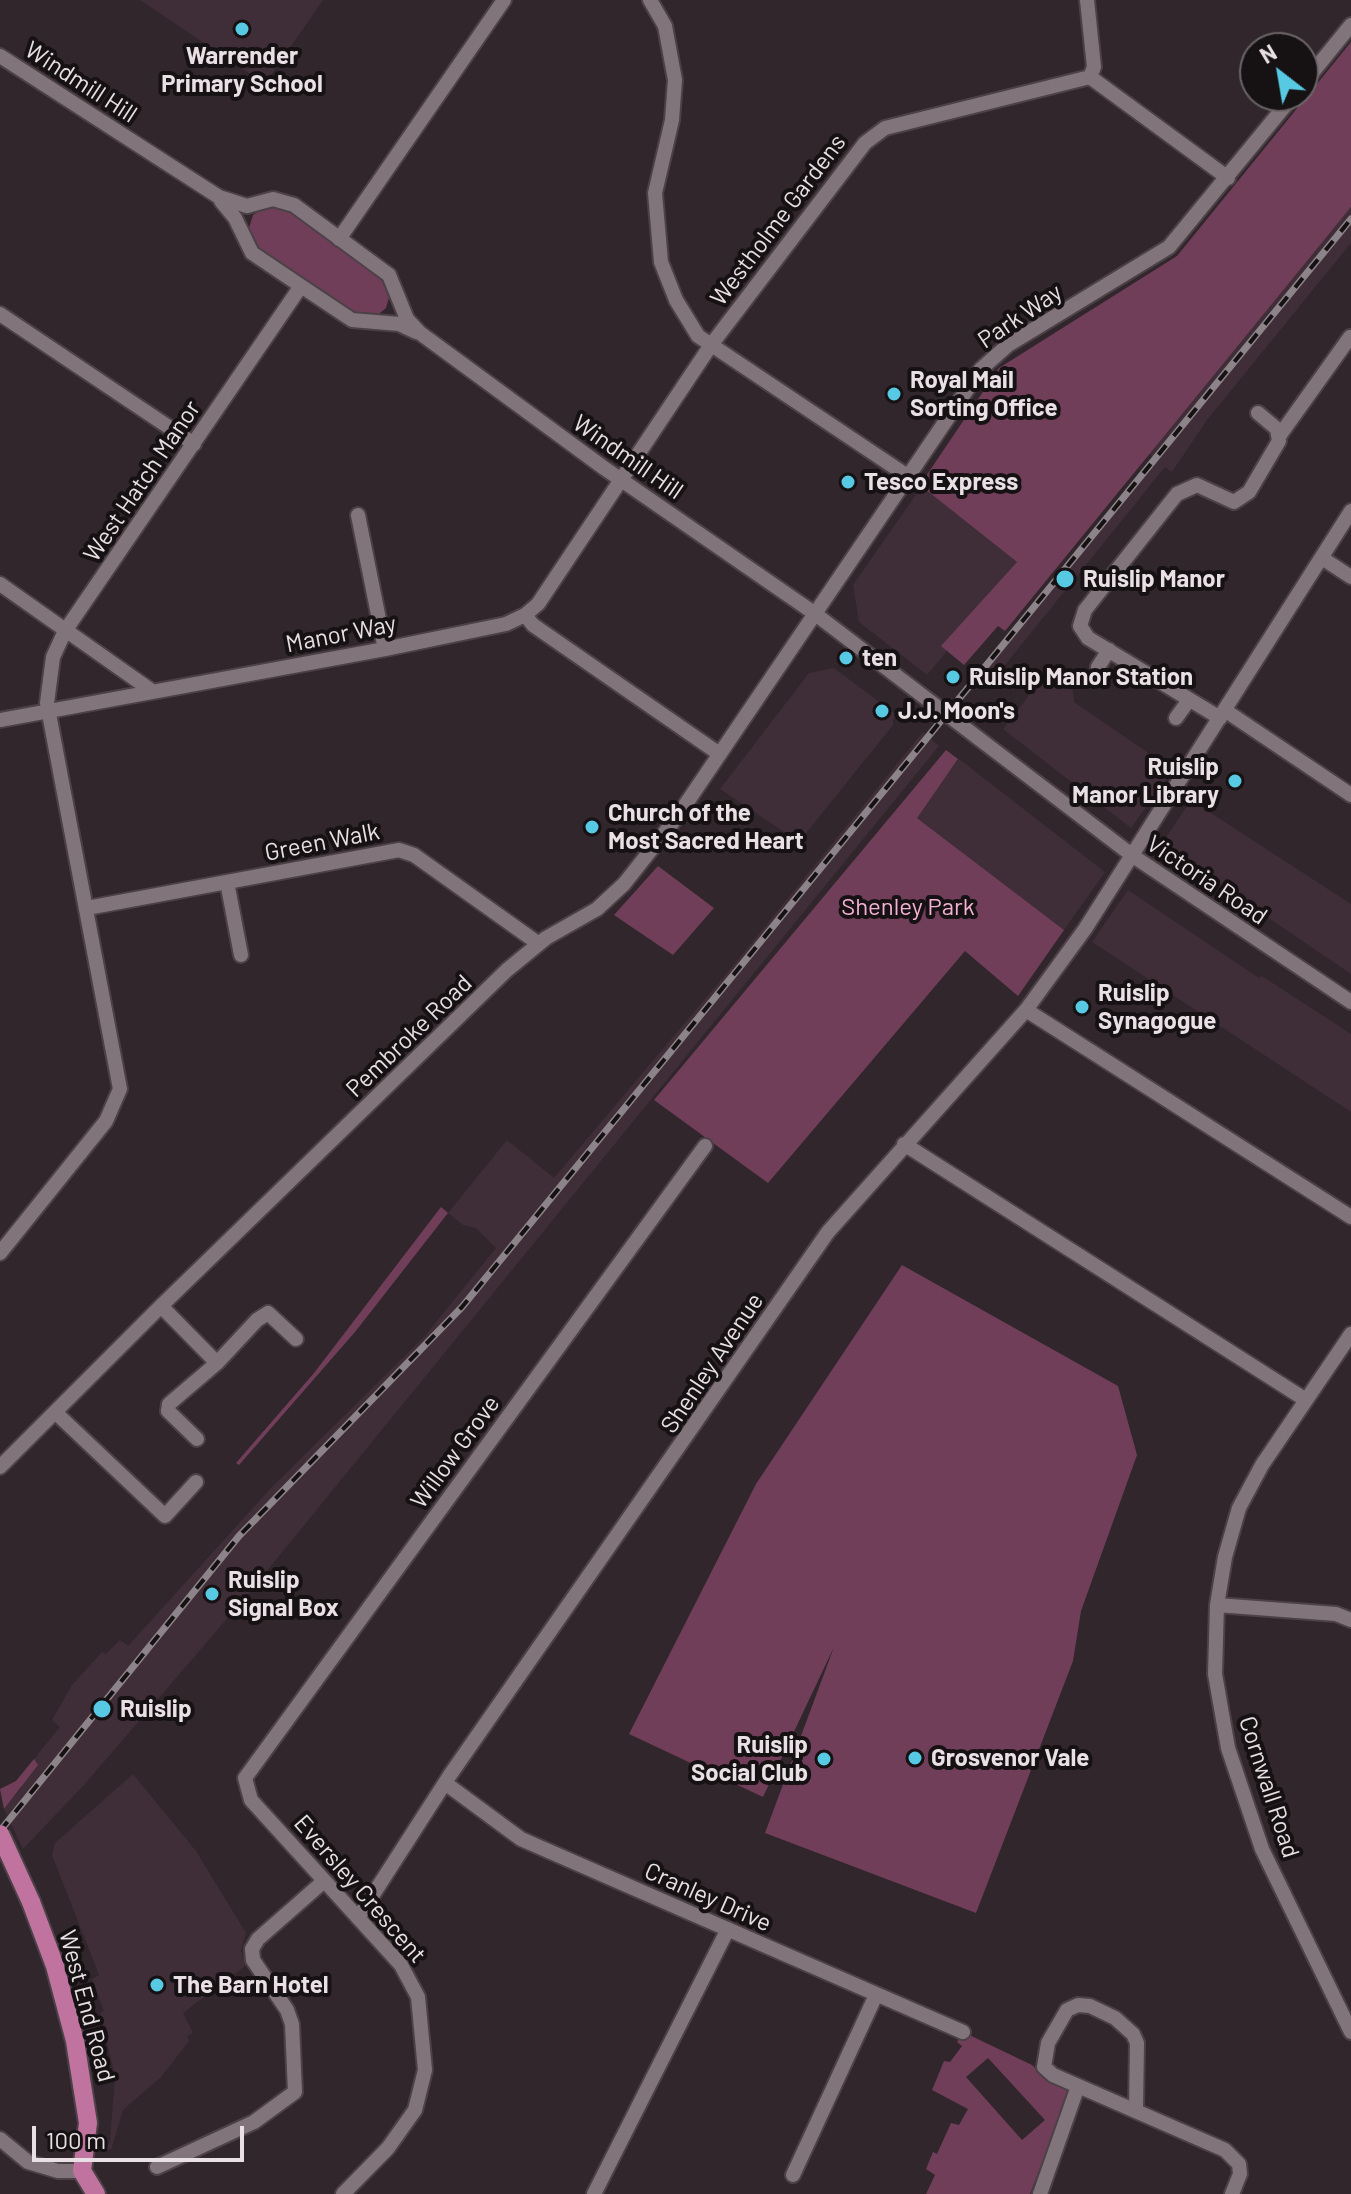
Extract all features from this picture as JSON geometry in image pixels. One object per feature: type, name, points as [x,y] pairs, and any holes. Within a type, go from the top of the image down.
[{"type":"main road","name":"West End Road","points":[[0,1834],[31,1902],[55,1966],[84,2079],[88,2123],[82,2171]]},
{"type":"main road","points":[[82,2171],[96,2194]]},
{"type":"street","points":[[339,239],[504,0]]},
{"type":"street","points":[[650,0],[665,26],[675,80],[672,120],[655,193],[661,262],[676,300],[698,336],[906,475]]},
{"type":"street","points":[[1087,0],[1094,67],[1090,77],[1228,178]]},
{"type":"street","points":[[1319,64],[1351,25]]},
{"type":"street","name":"Windmill Hill","points":[[0,56],[219,197],[247,206],[283,201],[294,205],[389,275],[407,319],[420,333],[621,480],[814,613]]},
{"type":"street","name":"Westholme Gardens","points":[[621,480],[711,345],[865,143],[885,128],[1090,77]]},
{"type":"street","name":"Park Way","points":[[814,613],[906,475],[993,356],[1169,247],[1280,112]]},
{"type":"street","name":"Windmill Hill","points":[[219,197],[235,218],[252,253],[352,320],[399,324],[420,333]]},
{"type":"street","name":"West Hatch Manor","points":[[0,1253],[106,1121],[118,1097],[118,1071],[49,711],[50,667],[65,631],[301,286]]},
{"type":"street","points":[[0,314],[194,444]]},
{"type":"street","points":[[1350,337],[1280,435],[1256,481],[1240,501],[1228,500],[1197,485],[1177,494],[1085,610],[1082,631],[1189,700],[1223,714],[1351,795]]},
{"type":"street","points":[[1258,413],[1272,423],[1280,435]]},
{"type":"street","points":[[621,480],[538,604],[525,615],[557,642],[718,753]]},
{"type":"street","name":"Shenley Avenue","points":[[358,1918],[445,1783],[828,1232],[1026,1010],[1133,856],[1351,511]]},
{"type":"street","points":[[358,515],[385,649]]},
{"type":"street","points":[[1322,558],[1351,577]]},
{"type":"street","points":[[0,584],[152,691]]},
{"type":"street","name":"Pembroke Road","points":[[0,1467],[161,1306],[539,944],[597,909],[624,884],[647,859],[814,613]]},
{"type":"street","name":"Victoria Road","points":[[814,613],[1133,856],[1351,1002]]},
{"type":"street","name":"Manor Way","points":[[0,720],[385,649],[506,624],[525,615]]},
{"type":"street","points":[[1098,667],[1109,650]]},
{"type":"street","points":[[1176,718],[1189,700]]},
{"type":"street","name":"Green Walk","points":[[87,908],[405,851],[539,944]]},
{"type":"street","points":[[227,882],[241,955]]},
{"type":"street","points":[[1026,1010],[1351,1217]]},
{"type":"street","points":[[904,1144],[1306,1400]]},
{"type":"street","name":"Willow Grove","points":[[245,1786],[249,1771],[705,1146]]},
{"type":"street","points":[[161,1306],[217,1363]]},
{"type":"street","points":[[197,1439],[168,1411],[169,1404],[188,1386],[195,1385],[257,1320],[268,1313],[296,1339]]},
{"type":"street","name":"Cornwall Road","points":[[1351,1334],[1262,1465],[1239,1508],[1225,1557],[1217,1605],[1215,1674],[1228,1748],[1262,1849],[1351,2032]]},
{"type":"street","points":[[55,1412],[165,1516],[196,1482]]},
{"type":"street","points":[[1217,1605],[1336,1614],[1351,1620]]},
{"type":"street","name":"Cranley Drive","points":[[445,1783],[521,1839],[963,2032]]},
{"type":"street","name":"Eversley Crescent","points":[[245,1786],[251,1800],[401,1965],[414,1986],[425,2070],[422,2090],[404,2129],[343,2194]]},
{"type":"street","points":[[157,2167],[254,2122],[295,2092],[292,2024],[287,2010],[253,1960],[252,1949],[258,1939],[324,1881]]},
{"type":"street","points":[[594,2194],[728,1929]]},
{"type":"street","points":[[793,2175],[876,1995]]},
{"type":"street","points":[[1136,2109],[1137,2043],[1115,2018],[1090,2006],[1078,2005],[1067,2010],[1042,2057],[1044,2067],[1053,2075],[1136,2109],[1233,2156],[1240,2174],[1232,2194]]},
{"type":"street","points":[[1040,2194],[1078,2086]]},
{"type":"street","points":[[0,2139],[28,2162],[42,2167],[82,2171]]},
{"type":"shaded area","name":"Warrender Primary School","points":[[140,0],[323,0],[265,84]]},
{"type":"shaded area","points":[[1351,207],[1351,243],[1207,420],[1172,472],[1165,467],[988,686],[978,677],[1154,458],[1148,453]]},
{"type":"shaded area","points":[[922,486],[1017,562],[942,646],[947,651],[927,675],[859,622],[853,585]]},
{"type":"shaded area","points":[[1052,666],[1072,682],[1074,702],[1173,770],[1131,828],[1003,729]]},
{"type":"shaded area","points":[[834,668],[894,713],[893,725],[799,842],[720,789],[809,673]]},
{"type":"shaded area","points":[[923,732],[939,746],[244,1599],[84,1785],[23,1849],[4,1809],[22,1787],[16,1781],[60,1727],[52,1720],[72,1685],[102,1652],[106,1654],[120,1640],[128,1646],[271,1488],[424,1337],[496,1248],[476,1228],[463,1225],[448,1213],[507,1140],[554,1178],[732,967]]},
{"type":"shaded area","points":[[959,759],[1105,872],[1064,930],[916,817]]},
{"type":"shaded area","points":[[1191,800],[1351,904],[1351,974],[1161,845]]},
{"type":"shaded area","points":[[1128,890],[1259,978],[1262,976],[1351,1034],[1351,1112],[1092,942]]},
{"type":"shaded area","points":[[133,1774],[196,1851],[246,1933],[241,1951],[248,1964],[183,2013],[193,2033],[187,2036],[189,2041],[161,2077],[123,2110],[111,2150],[106,2149],[110,2141],[115,2077],[100,2013],[104,2011],[92,1979],[99,1975],[52,1855],[55,1843]]},
{"type":"green space","points":[[1351,42],[1351,207],[1005,631],[998,626],[964,665],[941,646],[1017,562],[920,485],[999,368],[1177,256],[1294,112],[1319,112],[1319,81]]},
{"type":"green space","points":[[281,206],[386,279],[390,294],[386,308],[375,317],[357,317],[261,252],[249,228],[253,215],[265,207]]},
{"type":"green space","name":"Shenley Park","points":[[946,750],[958,759],[917,818],[1064,930],[1018,996],[965,951],[768,1183],[654,1100]]},
{"type":"green space","points":[[658,866],[714,908],[673,955],[614,915]]},
{"type":"green space","points":[[441,1207],[448,1213],[355,1332],[239,1465],[236,1463],[314,1373]]},
{"type":"green space","points":[[902,1265],[1118,1386],[1137,1455],[1081,1611],[1073,1661],[976,1913],[765,1833],[834,1647],[763,1797],[629,1734],[756,1484]]},
{"type":"green space","points":[[34,1759],[38,1765],[4,1809],[0,1789],[16,1781]]},
{"type":"green space","points":[[963,2032],[1032,2065],[1044,2076],[1070,2090],[1030,2194],[926,2194],[935,2175],[926,2169],[933,2152],[937,2154],[951,2123],[959,2125],[968,2109],[932,2090],[944,2061],[950,2062],[962,2046],[957,2042]],"holes":[[[988,2058],[1045,2120],[1022,2140],[966,2077]]]},
{"type":"railway","points":[[0,1831],[239,1536],[462,1307],[1351,219]]},
{"type":"place","name":"Warrender Primary School","points":[[242,29]]},
{"type":"place","name":"Royal Mail Sorting Office","points":[[894,394]]},
{"type":"place","name":"Tesco Express","points":[[848,482]]},
{"type":"place","name":"Ruislip Manor","points":[[1065,579]]},
{"type":"place","name":"ten","points":[[846,658]]},
{"type":"place","name":"Ruislip Manor Station","points":[[953,677]]},
{"type":"place","name":"J.J. Moon's","points":[[882,711]]},
{"type":"place","name":"Ruislip Manor Library","points":[[1235,781]]},
{"type":"place","name":"Church of the Most Sacred Heart","points":[[592,827]]},
{"type":"place","name":"Ruislip Synagogue","points":[[1082,1007]]},
{"type":"place","name":"Ruislip Signal Box","points":[[212,1594]]},
{"type":"place","name":"Ruislip","points":[[102,1709]]},
{"type":"place","name":"Grosvenor Vale","points":[[915,1758]]},
{"type":"place","name":"Ruislip Social Club","points":[[824,1759]]},
{"type":"place","name":"The Barn Hotel","points":[[157,1985]]}]
